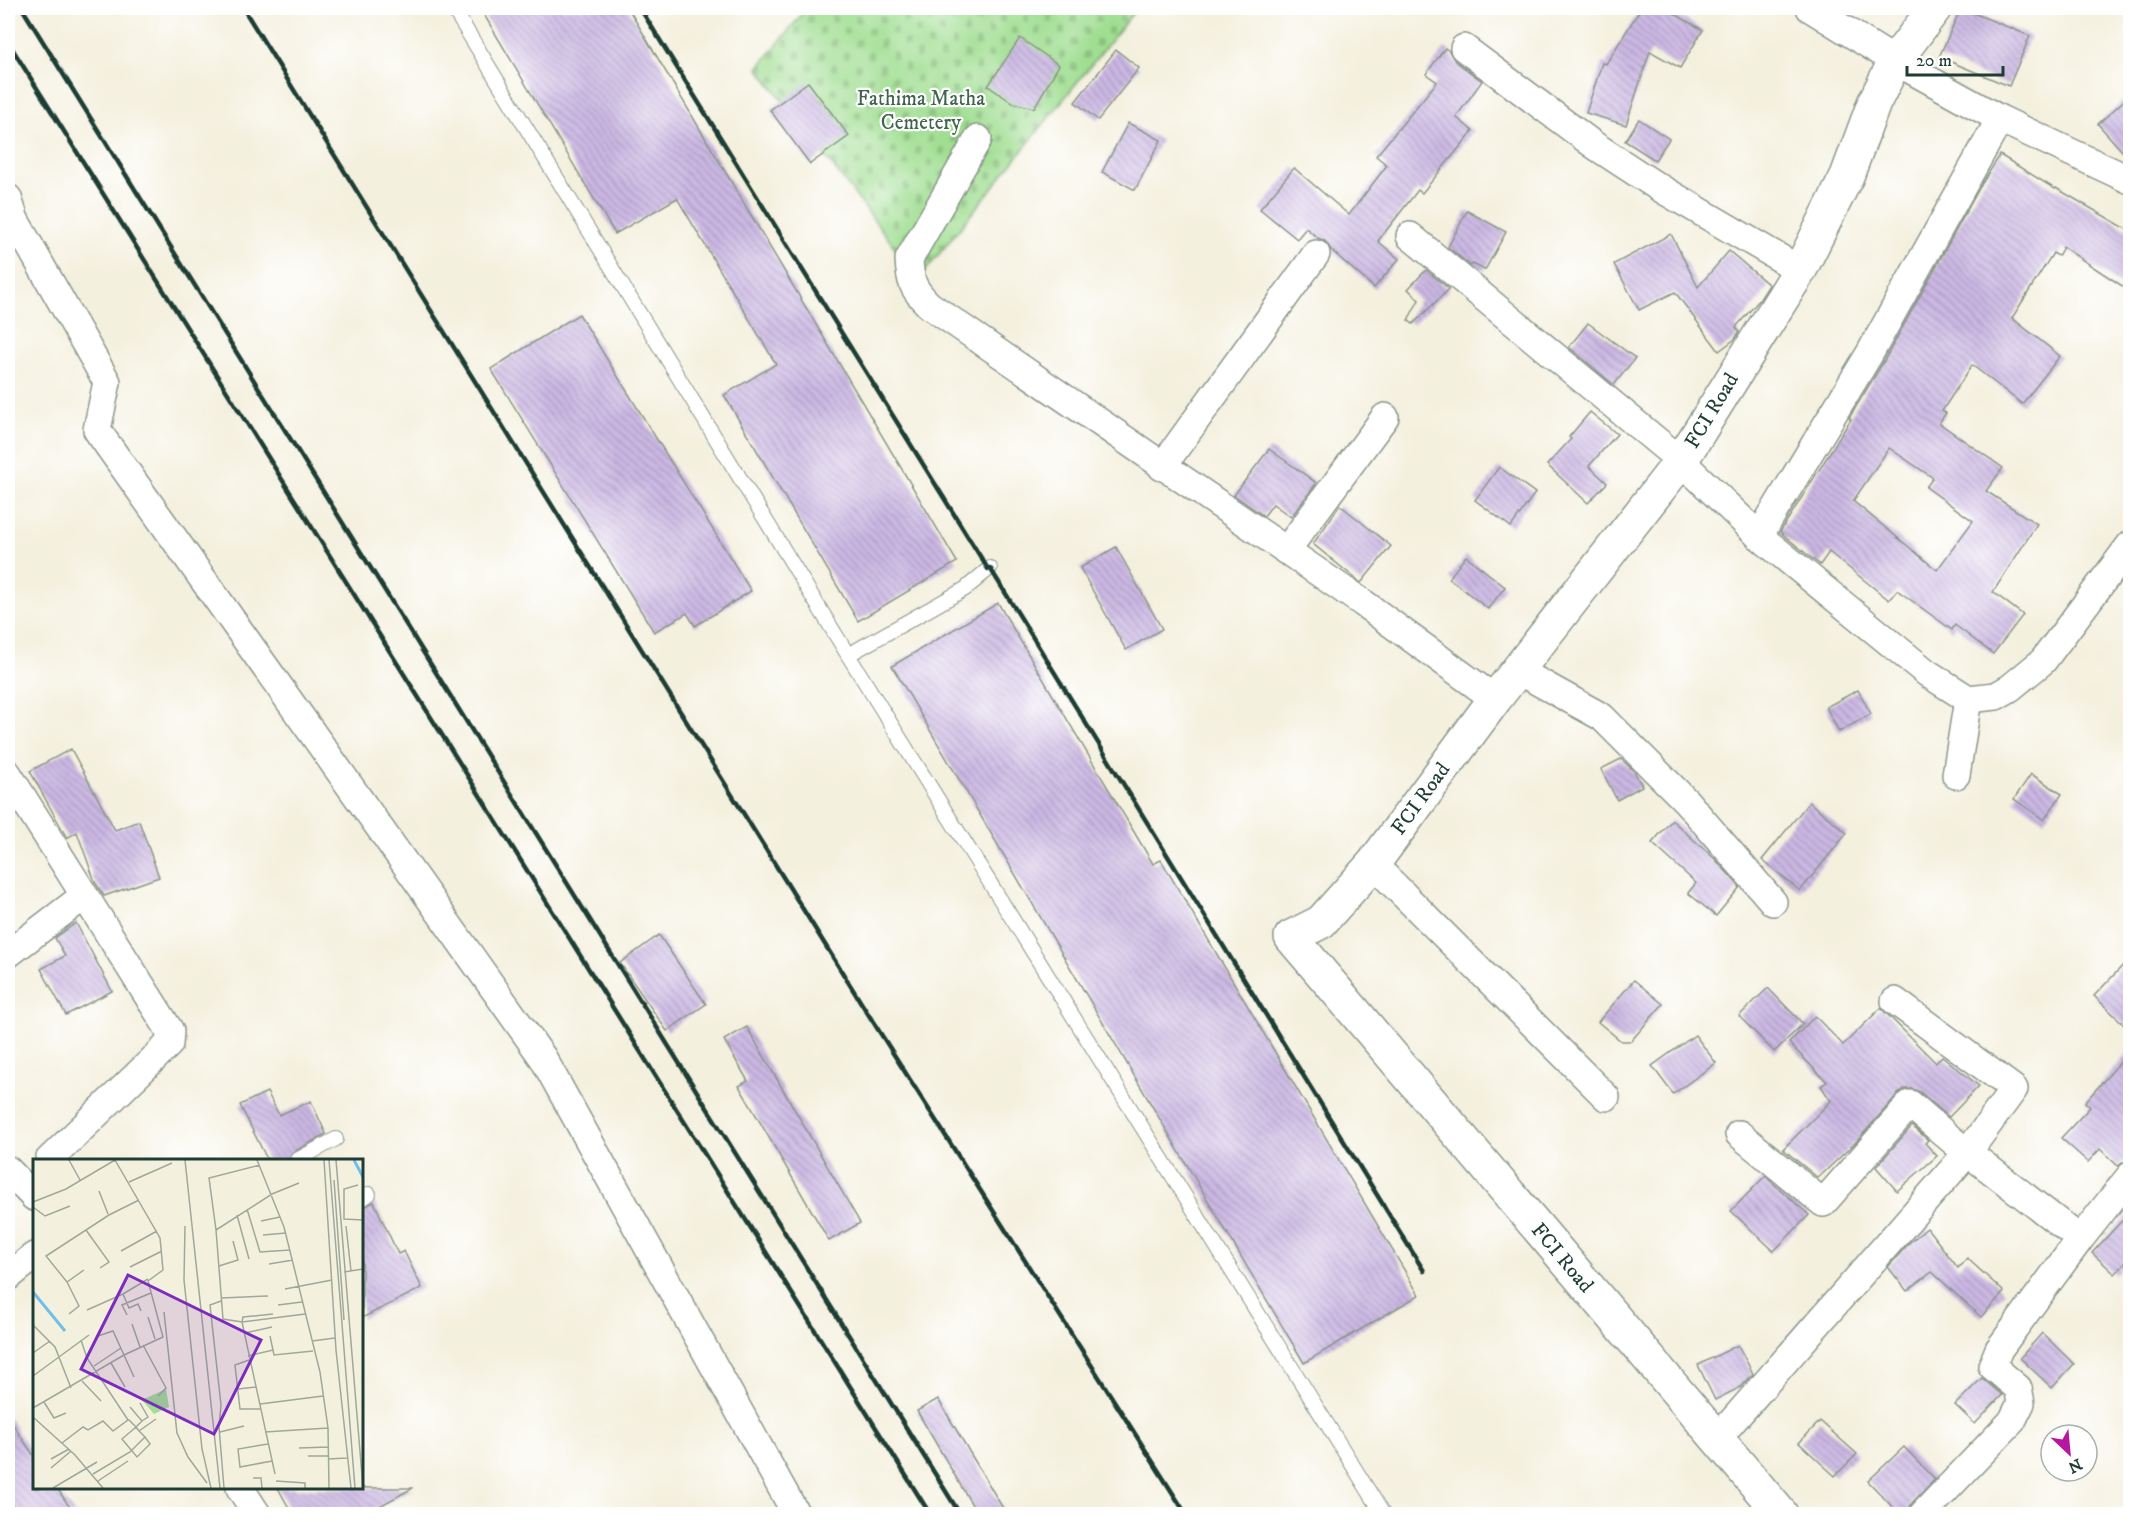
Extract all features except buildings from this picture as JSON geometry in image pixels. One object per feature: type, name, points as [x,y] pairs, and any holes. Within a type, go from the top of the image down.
[{"type":"street","points":[[1810,8],[1895,61],[2000,119],[2130,180]]},
{"type":"street","name":"FCI Road","points":[[1781,1515],[1291,937],[1321,922],[1373,864],[1494,699],[1681,461],[1800,270],[1847,176],[1874,103],[1895,61],[1935,8]]},
{"type":"street","points":[[1464,48],[1602,151],[1655,185],[1800,270]]},
{"type":"street","points":[[1759,536],[1870,353],[2000,119]]},
{"type":"street","points":[[978,139],[909,259],[910,278],[917,293],[929,305],[1162,467],[1363,603],[1494,699]]},
{"type":"street","points":[[8,198],[15,220],[107,382],[97,430],[543,1058],[796,1515]]},
{"type":"street","points":[[1410,236],[1681,461],[1759,536],[1927,673],[1968,699],[1996,696],[2010,688],[2043,660],[2130,545]]},
{"type":"street","points":[[1162,467],[1316,254]]},
{"type":"street","points":[[1286,551],[1385,417]]},
{"type":"street","points":[[1517,670],[1602,717],[1686,801],[1773,902]]},
{"type":"street","points":[[1956,775],[1968,699]]},
{"type":"street","points":[[8,774],[170,1032],[169,1044],[51,1159]]},
{"type":"street","points":[[1373,864],[1606,1097]]},
{"type":"street","points":[[8,954],[84,896]]},
{"type":"street","points":[[1716,1440],[1968,1152],[2014,1089],[1895,1000]]},
{"type":"street","points":[[1739,1134],[1823,1203],[1910,1104],[2080,1239]]},
{"type":"street","points":[[1923,1515],[2012,1420],[2021,1403],[2018,1388],[1992,1366],[1999,1349],[2080,1239],[2130,1176]]},
{"type":"street","points":[[8,1278],[33,1257]]},
{"type":"lane","points":[[453,8],[848,656],[1383,1515]]},
{"type":"lane","points":[[848,656],[965,589],[990,568]]},
{"type":"lane","points":[[301,1159],[336,1139]]},
{"type":"green space","name":"Fathima Matha Cemetery","points":[[807,8],[1137,8],[919,279],[758,68]]},
{"type":"railway","points":[[22,8],[960,1514]]},
{"type":"railway","points":[[243,8],[865,1009],[1186,1514]]},
{"type":"railway","points":[[640,8],[988,569],[990,568],[1424,1271]]},
{"type":"railway","points":[[8,42],[930,1514]]}]
